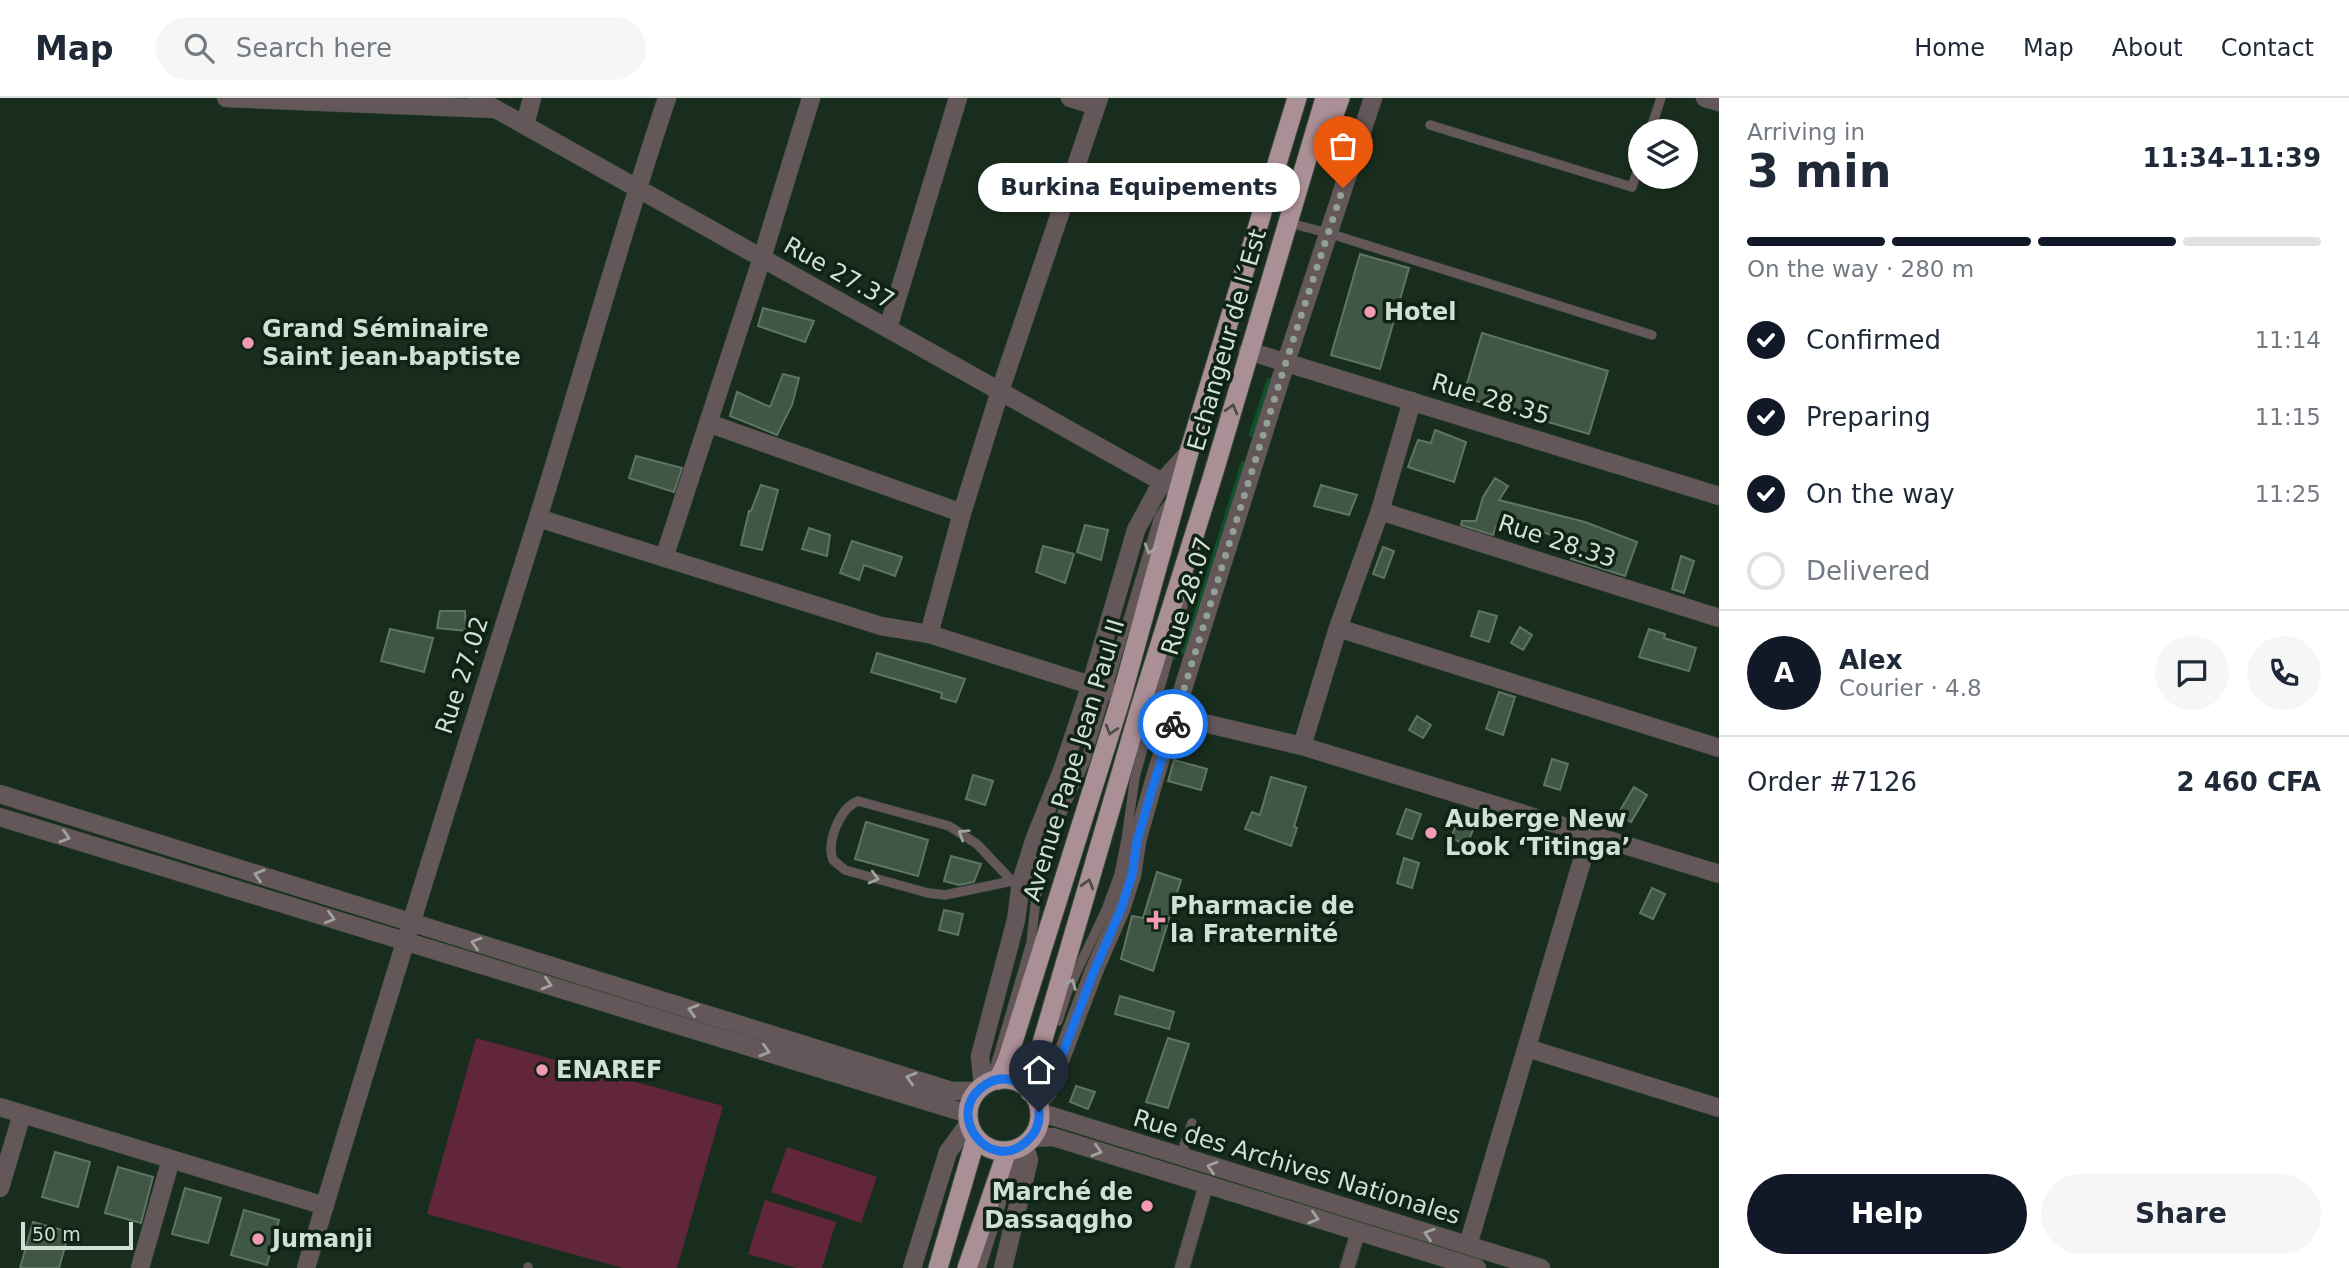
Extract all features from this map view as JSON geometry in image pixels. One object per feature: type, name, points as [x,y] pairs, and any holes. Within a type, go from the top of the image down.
[{"type":"highway","points":[[1235,300],[1283,98]]},
{"type":"highway","name":"Echangeur de l´Est","points":[[1189,452],[1297,98]]},
{"type":"highway","name":"Echangeur de l´Est","points":[[1213,475],[1325,98]]},
{"type":"highway","points":[[1269,280],[1340,98]]},
{"type":"highway","name":"Avenue Pape Jean Paul II","points":[[938,1268],[971,1127],[972,1098],[987,1085],[1011,1048],[1106,689],[1170,485],[1189,452]]},
{"type":"highway","name":"Avenue Pape Jean Paul II","points":[[967,1268],[1020,1144],[1039,1124],[1034,1070],[1147,710],[1213,475]]},
{"type":"highway","points":[[987,1085],[1014,1080],[1035,1101]]},
{"type":"highway","points":[[971,1127],[990,1148],[1020,1144]]},
{"type":"street","points":[[226,98],[497,109]]},
{"type":"street","name":"Rue 27.37","points":[[476,98],[1170,485]]},
{"type":"street","points":[[525,125],[532,98]]},
{"type":"street","name":"Rue 27.02","points":[[306,1268],[404,941],[538,518],[636,188],[667,98]]},
{"type":"street","points":[[664,558],[811,98]]},
{"type":"street","points":[[888,328],[958,98]]},
{"type":"street","points":[[929,634],[962,513],[1000,391],[1097,102],[1070,98]]},
{"type":"street","name":"Rue 28.07","points":[[1035,1101],[1048,1092],[1094,971],[1121,909],[1132,875],[1137,841],[1156,774],[1286,362],[1373,98]]},
{"type":"street","points":[[1705,98],[1719,102]]},
{"type":"street","name":"Rue 28.35","points":[[1248,351],[1719,496]]},
{"type":"street","points":[[1302,746],[1338,628],[1380,511],[1412,401]]},
{"type":"street","points":[[708,423],[962,513]]},
{"type":"street","points":[[0,794],[952,1091],[987,1085],[980,1056],[1016,920],[1016,881],[1063,768],[1106,689],[1136,530],[1170,485]]},
{"type":"street","name":"Rue 28.33","points":[[1380,511],[1719,618]]},
{"type":"street","points":[[538,518],[881,626],[929,634],[1106,689]]},
{"type":"street","points":[[1338,628],[1719,748]]},
{"type":"street","points":[[1147,710],[1302,746],[1719,874]]},
{"type":"street","points":[[0,817],[404,941],[971,1127],[948,1152],[912,1268]]},
{"type":"street","points":[[1468,1245],[1590,834]]},
{"type":"street","points":[[1527,1048],[1719,1108]]},
{"type":"street","name":"Rue des Archives Nationales","points":[[1035,1101],[1180,1157],[1541,1268]]},
{"type":"street","points":[[0,1107],[325,1206]]},
{"type":"street","points":[[0,1188],[22,1114]]},
{"type":"street","name":"Rue des Archives Nationales","points":[[1020,1144],[1053,1137],[1474,1268]]},
{"type":"street","points":[[1003,1268],[1029,1160],[1020,1144]]},
{"type":"street","points":[[139,1268],[171,1159]]},
{"type":"street","points":[[1182,1268],[1206,1185]]},
{"type":"street","points":[[1347,1268],[1358,1232]]},
{"type":"lane","points":[[1654,119],[1661,98]]},
{"type":"lane","points":[[1430,125],[1628,186]]},
{"type":"lane","points":[[1293,224],[1652,335]]},
{"type":"lane","points":[[987,1085],[1031,943],[1045,851],[1085,762],[1106,689]]},
{"type":"lane","points":[[1035,1101],[1068,990],[1106,910],[1119,875],[1147,710]]},
{"type":"lane","points":[[858,801],[949,826],[977,844],[1016,881],[945,895],[928,893],[845,870],[832,860],[831,848],[839,817],[851,804],[858,801]]},
{"type":"lane","points":[[1180,1157],[1192,1123]]},
{"type":"lane","points":[[930,1268],[971,1127]]},
{"type":"lane","points":[[981,1268],[1020,1144]]},
{"type":"shaded area","points":[[476,1038],[723,1106],[677,1268],[623,1268],[427,1214]]},
{"type":"shaded area","points":[[787,1147],[877,1177],[861,1223],[771,1192]]},
{"type":"shaded area","points":[[765,1200],[836,1222],[822,1268],[796,1268],[748,1254]]},
{"type":"building","name":"Hotel","points":[[1360,254],[1409,268],[1380,369],[1331,355]]},
{"type":"building","points":[[763,308],[814,321],[805,342],[758,326]]},
{"type":"building","points":[[1482,333],[1608,371],[1589,434],[1463,397]]},
{"type":"building","points":[[783,374],[799,378],[792,405],[777,435],[730,416],[737,392],[770,407]]},
{"type":"building","points":[[1435,430],[1466,442],[1454,482],[1408,467],[1418,440],[1431,443]]},
{"type":"building","points":[[636,456],[682,468],[674,492],[629,478]]},
{"type":"building","points":[[1495,478],[1508,486],[1499,500],[1585,522],[1637,542],[1625,576],[1571,559],[1578,543],[1526,527],[1524,534],[1496,527],[1493,535],[1461,525],[1462,521],[1476,521],[1483,497]]},
{"type":"building","points":[[761,485],[778,490],[762,550],[741,545],[749,511]]},
{"type":"building","points":[[1321,485],[1357,495],[1349,515],[1314,506]]},
{"type":"building","points":[[1085,525],[1108,530],[1101,560],[1077,552]]},
{"type":"building","points":[[809,528],[830,535],[827,556],[802,549]]},
{"type":"building","points":[[852,541],[902,557],[895,576],[864,565],[859,580],[840,573]]},
{"type":"building","points":[[1043,546],[1074,554],[1065,583],[1036,572]]},
{"type":"building","points":[[1383,547],[1394,551],[1384,578],[1373,574]]},
{"type":"building","points":[[1681,556],[1694,561],[1684,593],[1672,589]]},
{"type":"building","points":[[440,611],[465,611],[466,631],[437,628]]},
{"type":"building","points":[[1479,611],[1497,616],[1489,642],[1471,636]]},
{"type":"building","points":[[1520,627],[1532,635],[1523,650],[1511,643]]},
{"type":"building","points":[[390,629],[433,638],[424,672],[381,661]]},
{"type":"building","points":[[1649,629],[1665,634],[1664,638],[1696,648],[1689,671],[1639,657]]},
{"type":"building","points":[[877,653],[965,679],[956,702],[941,698],[942,693],[871,672]]},
{"type":"building","points":[[1499,692],[1515,697],[1503,735],[1486,729]]},
{"type":"building","points":[[1417,716],[1431,725],[1423,738],[1409,730]]},
{"type":"building","points":[[1552,759],[1568,764],[1560,790],[1544,785]]},
{"type":"building","points":[[1174,760],[1207,769],[1201,790],[1168,781]]},
{"type":"building","points":[[973,775],[993,781],[985,805],[966,799]]},
{"type":"building","points":[[1271,777],[1306,787],[1291,846],[1245,829],[1252,812],[1260,815]]},
{"type":"building","points":[[1634,787],[1647,795],[1631,822],[1618,814]]},
{"type":"building","points":[[1406,809],[1421,814],[1412,839],[1397,834]]},
{"type":"building","points":[[1458,820],[1474,827],[1467,845],[1451,838]]},
{"type":"building","points":[[866,822],[928,840],[918,876],[855,859]]},
{"type":"building","points":[[951,856],[981,864],[974,882],[959,885],[944,881]]},
{"type":"building","points":[[1404,858],[1419,863],[1412,888],[1397,883]]},
{"type":"building","points":[[1157,872],[1181,880],[1153,971],[1121,959],[1132,916],[1143,918]]},
{"type":"building","points":[[1652,888],[1665,894],[1653,919],[1640,913]]},
{"type":"building","points":[[944,910],[963,914],[958,935],[939,930]]},
{"type":"building","points":[[1120,996],[1174,1012],[1169,1029],[1115,1014]]},
{"type":"building","points":[[1168,1038],[1189,1044],[1168,1108],[1146,1102]]},
{"type":"building","points":[[1076,1086],[1095,1092],[1088,1109],[1070,1102]]},
{"type":"building","points":[[55,1152],[90,1162],[78,1207],[42,1197]]},
{"type":"building","points":[[118,1167],[153,1177],[141,1223],[105,1213]]},
{"type":"building","points":[[185,1188],[221,1198],[208,1243],[172,1234]]},
{"type":"building","points":[[244,1210],[279,1220],[267,1265],[231,1255]]},
{"type":"building","points":[[33,1222],[69,1232],[59,1268],[20,1268]]},
{"type":"waterway","points":[[1251,435],[1269,380]]},
{"type":"waterway","points":[[1171,659],[1185,650],[1243,463]]},
{"type":"way so far","points":[[1173,724],[1343,188]]},
{"type":"place","name":"Burkina Equipements","points":[[1343,188]]},
{"type":"place","name":"Hotel","points":[[1370,312]]},
{"type":"place","name":"Grand Séminaire Saint jean-baptiste","points":[[248,343]]},
{"type":"place","name":"Auberge New Look ‘Titinga’","points":[[1431,833]]},
{"type":"place","name":"Pharmacie de la Fraternité","points":[[1156,920]]},
{"type":"place","name":"ENAREF","points":[[542,1070]]},
{"type":"place","name":"Marché de Dassaqgho","points":[[1147,1206]]},
{"type":"place","name":"Jumanji","points":[[258,1239]]},
{"type":"route","points":[[1039,1112],[1039,1124],[1031,1138],[1016,1149],[1007,1151],[998,1151],[982,1144],[972,1131],[968,1114],[972,1098],[990,1082],[1014,1080],[1028,1088],[1038,1104],[1048,1092],[1094,971],[1121,909],[1132,875],[1137,841],[1173,724]]}]
